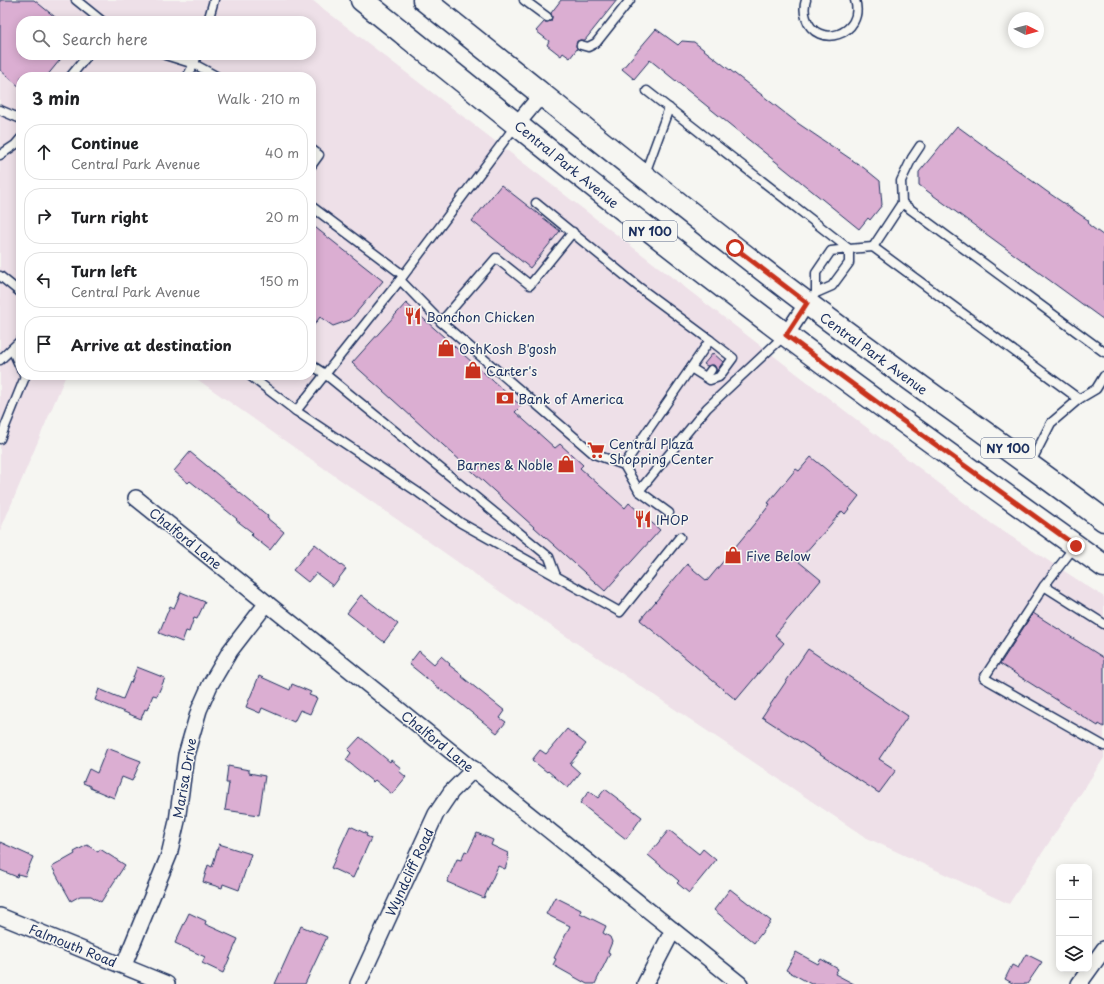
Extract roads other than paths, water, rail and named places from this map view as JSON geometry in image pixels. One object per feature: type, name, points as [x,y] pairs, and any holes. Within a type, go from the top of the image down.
[{"type":"main road","name":"Central Park Avenue","points":[[362,0],[677,252],[889,411],[1104,566]]},
{"type":"main road","name":"Central Park Avenue","points":[[424,0],[644,176],[811,298],[910,379],[1104,520]]},
{"type":"street","points":[[517,124],[542,94]]},
{"type":"street","points":[[786,335],[811,298]]},
{"type":"street","name":"Chalford Lane","points":[[136,498],[740,984]]},
{"type":"street","name":"Marisa Drive","points":[[124,966],[169,855],[177,821],[186,755],[199,710],[210,685],[230,651],[267,603]]},
{"type":"street","name":"Wyndcliff Road","points":[[358,984],[436,814],[451,792],[474,769]]},
{"type":"street","name":"Falmouth Road","points":[[0,916],[167,984]]},
{"type":"street","points":[[645,984],[673,930]]},
{"type":"street","points":[[1079,984],[1104,949]]},
{"type":"lane","points":[[76,0],[96,16]]},
{"type":"lane","points":[[209,16],[214,0]]},
{"type":"lane","points":[[524,0],[547,17]]},
{"type":"lane","points":[[581,45],[588,47],[596,43],[630,0]]},
{"type":"lane","points":[[806,0],[804,11],[806,20],[811,28],[827,36],[845,32],[852,26],[856,18],[857,10],[855,0]]},
{"type":"lane","points":[[74,72],[84,60]]},
{"type":"lane","points":[[181,60],[194,64],[209,72]]},
{"type":"lane","points":[[189,72],[195,60]]},
{"type":"lane","points":[[647,91],[849,249]]},
{"type":"lane","points":[[644,176],[669,108]]},
{"type":"lane","points":[[0,110],[16,117]]},
{"type":"lane","points":[[296,411],[402,278],[517,124]]},
{"type":"lane","points":[[0,155],[16,144]]},
{"type":"lane","points":[[873,247],[902,203],[901,181],[912,158],[920,146]]},
{"type":"lane","points":[[536,203],[640,288],[710,340],[722,355],[733,358],[719,377],[710,380],[691,368]]},
{"type":"lane","points":[[902,203],[1104,352]]},
{"type":"lane","points":[[316,210],[402,278],[441,322],[594,454],[624,465],[639,491],[669,513]]},
{"type":"lane","points":[[441,322],[496,258],[530,285],[573,232]]},
{"type":"lane","points":[[811,298],[816,272],[831,251],[873,247],[1079,399]]},
{"type":"lane","points":[[811,298],[832,286],[849,264],[849,249]]},
{"type":"lane","points":[[0,276],[16,289]]},
{"type":"lane","points":[[639,491],[707,408],[786,335]]},
{"type":"lane","points":[[624,465],[710,340]]},
{"type":"lane","points":[[0,360],[16,345]]},
{"type":"lane","points":[[12,349],[16,358]]},
{"type":"lane","points":[[316,368],[549,557],[556,576]]},
{"type":"lane","points":[[706,377],[711,370]]},
{"type":"lane","points":[[1030,465],[1051,423],[1079,399],[1096,389],[1104,376]]},
{"type":"lane","points":[[0,439],[24,380]]},
{"type":"lane","points":[[256,380],[296,411],[419,493],[461,523],[620,612],[680,537]]},
{"type":"lane","points":[[1076,546],[1044,586],[984,678],[1104,746]]},
{"type":"lane","points":[[1044,586],[1104,624]]},
{"type":"place","name":"Bonchon Chicken","points":[[413,316]]},
{"type":"place","name":"OshKosh B'gosh","points":[[446,348]]},
{"type":"place","name":"Carter's","points":[[473,370]]},
{"type":"place","name":"Bank of America","points":[[505,398]]},
{"type":"place","name":"Central Plaza Shopping Center","points":[[596,450]]},
{"type":"place","name":"Barnes & Noble","points":[[566,464]]},
{"type":"place","name":"IHOP","points":[[643,519]]},
{"type":"place","name":"Five Below","points":[[733,555]]}]
